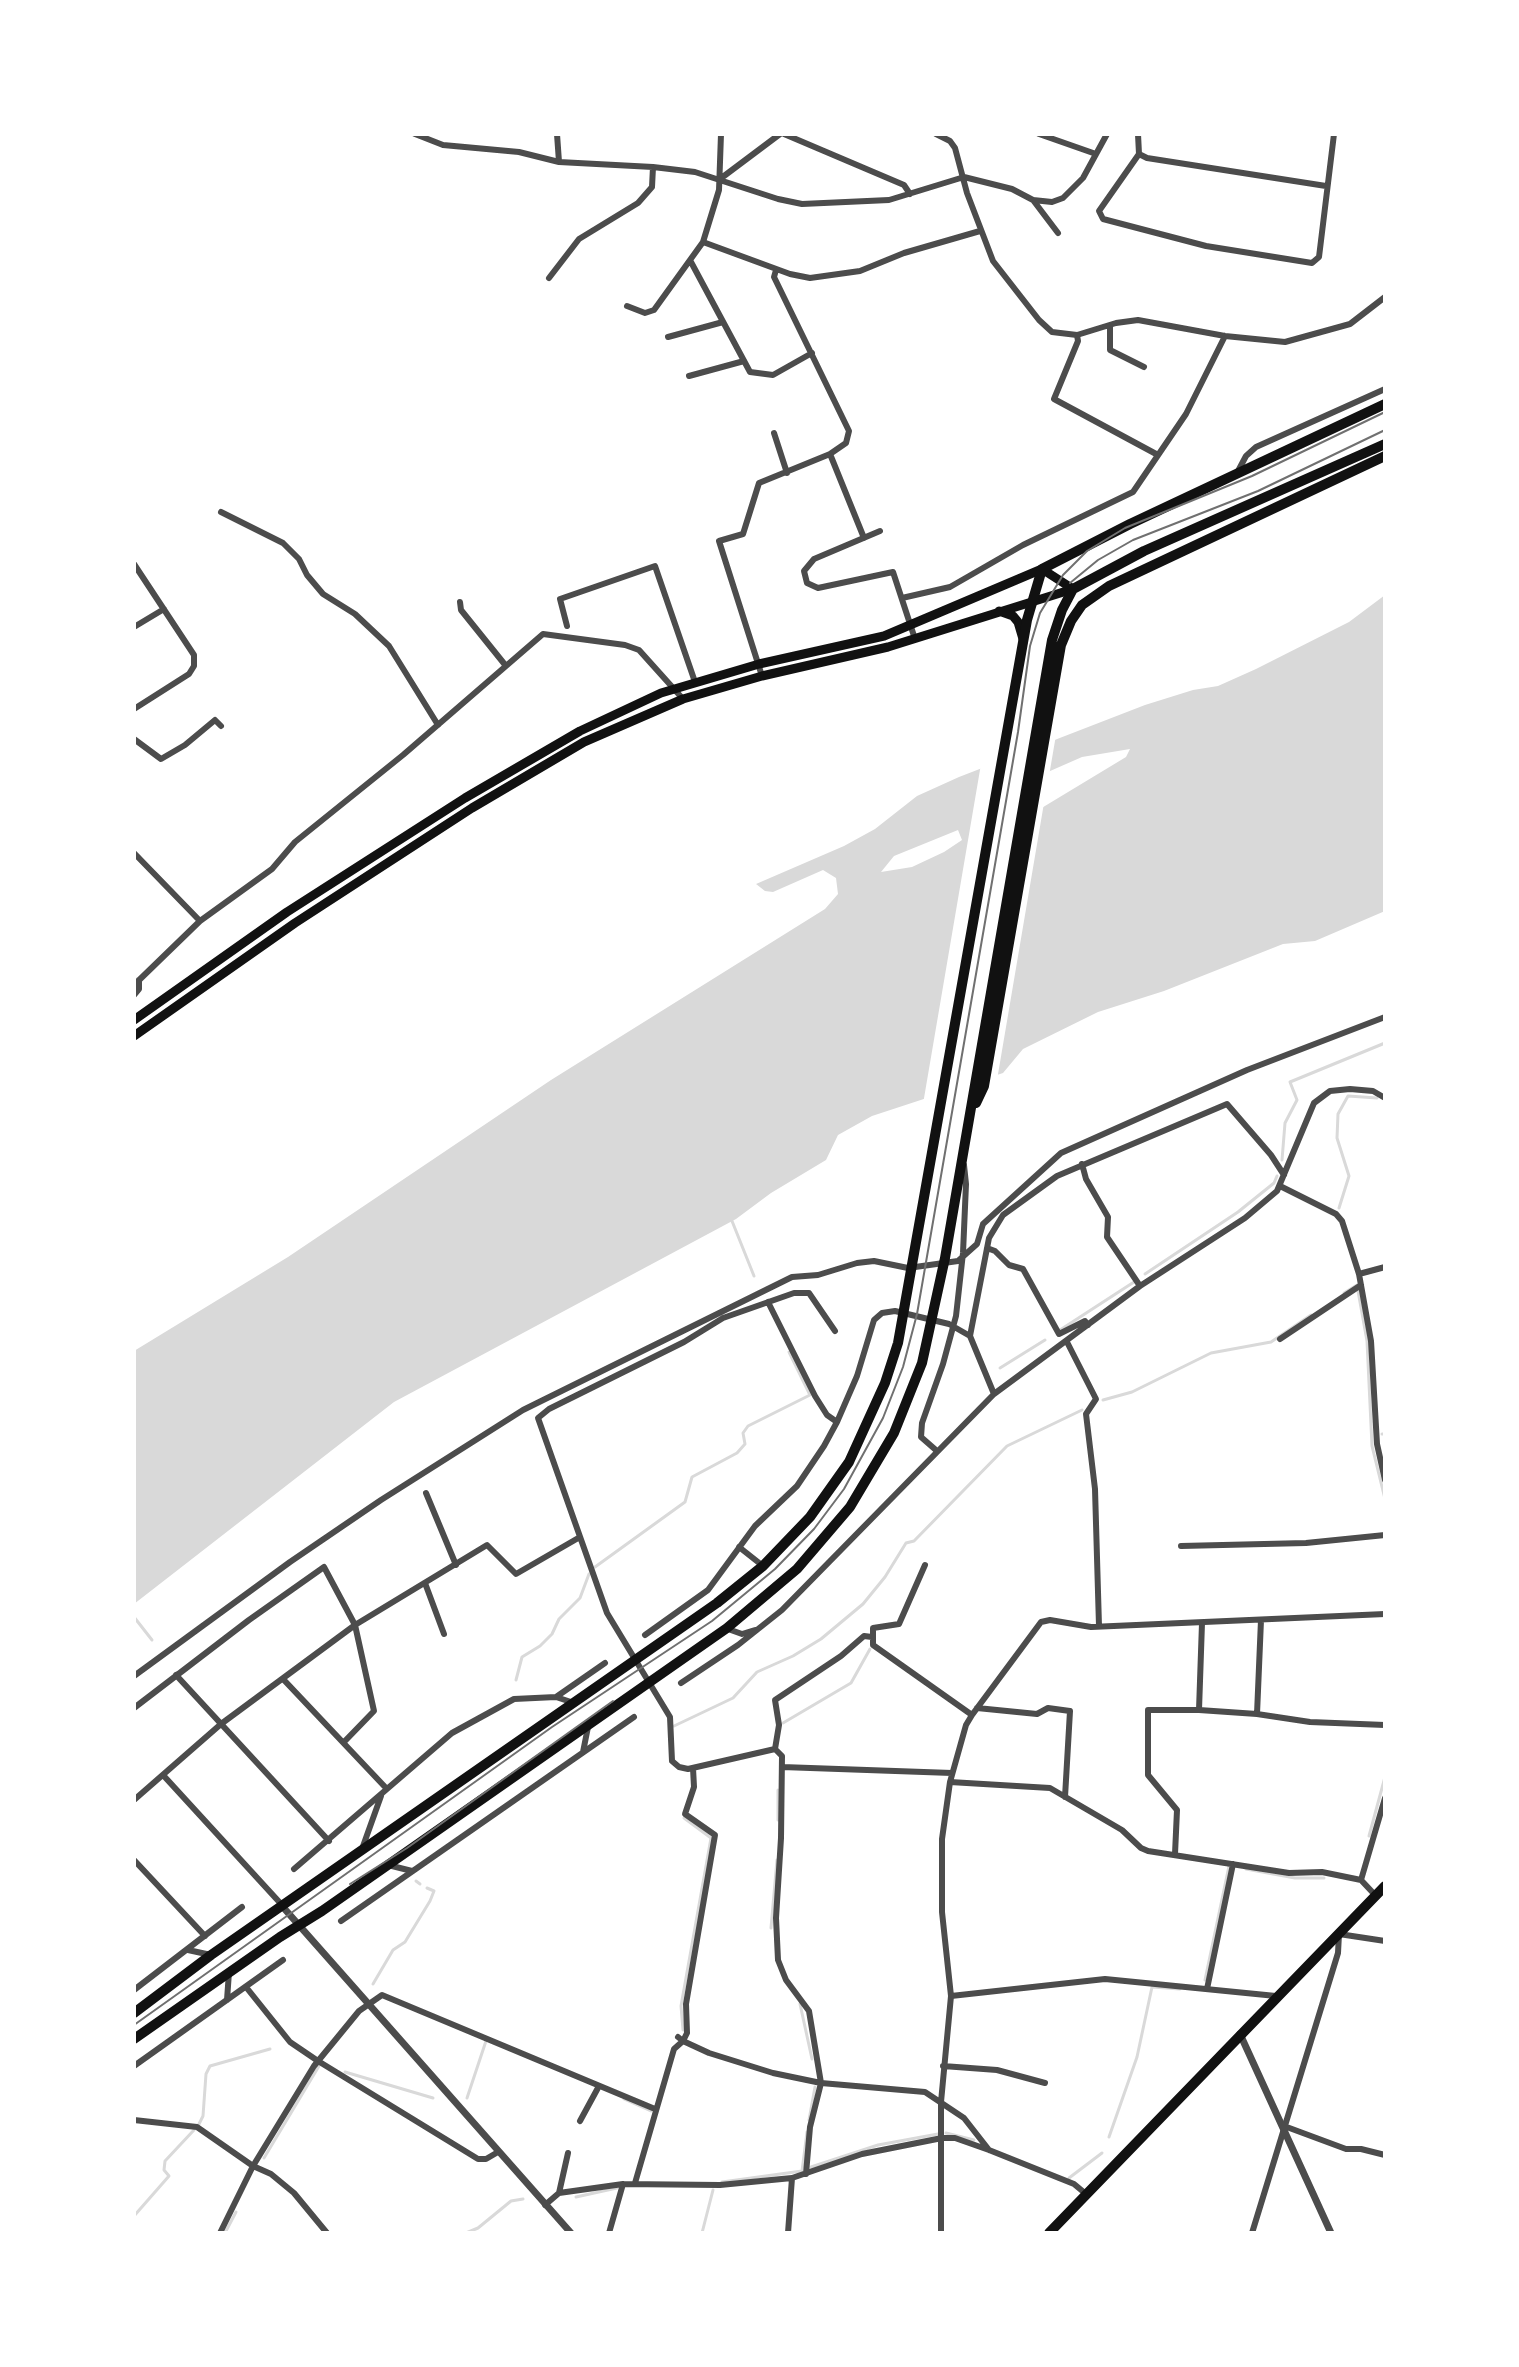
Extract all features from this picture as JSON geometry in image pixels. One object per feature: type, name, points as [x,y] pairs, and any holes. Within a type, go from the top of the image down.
[{"type":"highway","points":[[134,2013],[211,1955],[634,1662],[763,1566],[810,1517],[834,1485],[869,1423],[898,1343],[1023,639],[1022,621],[1042,569],[1382,405]]},
{"type":"highway","points":[[134,2039],[727,1628],[797,1569],[850,1507],[894,1433],[922,1363],[945,1258],[1052,640],[1062,610],[1073,589],[1144,551],[1385,444]]},
{"type":"highway","points":[[969,1118],[984,1086],[1061,645],[1071,621],[1082,605],[1109,586],[1385,456]]},
{"type":"highway","points":[[1049,2233],[1385,1886]]},
{"type":"main road","points":[[134,1020],[287,912],[465,798],[580,731],[674,688],[759,664],[884,636],[1042,569],[1073,589]]},
{"type":"main road","points":[[134,1036],[295,923],[472,808],[584,742],[683,699],[762,676],[915,639],[1073,589]]},
{"type":"main road","points":[[999,611],[1022,621]]},
{"type":"street","points":[[415,134],[443,145],[519,152],[559,162],[653,167],[720,179],[802,204],[889,200],[964,177],[1012,189],[1033,200],[1052,202],[1063,198],[1083,178],[1107,134]]},
{"type":"street","points":[[557,134],[559,162]]},
{"type":"street","points":[[627,306],[645,313],[654,310],[703,242],[719,190],[721,134]]},
{"type":"street","points":[[720,179],[782,134],[904,185],[910,194]]},
{"type":"street","points":[[1039,134],[1096,154]]},
{"type":"street","points":[[1138,134],[1139,154],[1099,211],[1103,219],[1206,246],[1312,263],[1319,257],[1334,134]]},
{"type":"street","points":[[940,135],[955,148],[980,231],[993,261],[1052,332],[1077,335],[1138,320],[1225,336],[1285,342],[1350,324],[1385,297]]},
{"type":"street","points":[[1139,154],[1162,161],[1326,186]]},
{"type":"street","points":[[549,278],[579,239],[638,203],[652,187],[653,167]]},
{"type":"street","points":[[1033,200],[1058,233]]},
{"type":"street","points":[[703,242],[776,270],[810,278],[860,271],[904,253],[980,231]]},
{"type":"street","points":[[691,262],[750,372],[773,375],[812,353]]},
{"type":"street","points":[[762,676],[719,541],[743,534],[759,483],[830,454],[846,443],[849,431],[774,277],[776,270]]},
{"type":"street","points":[[668,337],[723,322]]},
{"type":"street","points":[[1110,325],[1110,350],[1144,367]]},
{"type":"street","points":[[1077,335],[1078,341],[1054,399],[1158,455]]},
{"type":"street","points":[[902,598],[950,587],[1023,545],[1133,492],[1186,414],[1225,336]]},
{"type":"street","points":[[689,376],[744,361]]},
{"type":"street","points":[[1237,473],[1246,456],[1256,447],[1382,390],[1382,405]]},
{"type":"street","points":[[774,433],[787,473]]},
{"type":"street","points":[[830,454],[864,538]]},
{"type":"street","points":[[221,512],[283,543],[299,559],[307,575],[323,594],[355,614],[389,646],[438,725]]},
{"type":"street","points":[[880,531],[814,559],[804,571],[807,583],[818,588],[893,572],[915,639]]},
{"type":"street","points":[[134,564],[194,655],[194,666],[189,674],[134,709]]},
{"type":"street","points":[[567,626],[560,599],[655,566],[695,682]]},
{"type":"street","points":[[460,602],[461,610],[506,666]]},
{"type":"street","points":[[134,627],[164,609]]},
{"type":"street","points":[[134,995],[139,989],[137,982],[200,921],[272,869],[295,842],[543,634],[625,645],[639,650],[683,699]]},
{"type":"street","points":[[134,739],[161,759],[185,745],[215,720],[221,726]]},
{"type":"street","points":[[134,853],[200,921]]},
{"type":"street","points":[[134,1676],[368,1509],[523,1410],[792,1277],[818,1275],[874,1261],[908,1268],[958,1261],[977,1244],[983,1224],[1061,1153],[1247,1070],[1385,1017]]},
{"type":"street","points":[[681,1683],[782,1610],[994,1394],[1140,1286],[1245,1218],[1280,1186],[1314,1103],[1330,1091],[1350,1089],[1373,1091],[1385,1098]]},
{"type":"street","points":[[994,1394],[970,1336],[989,1238],[1003,1215],[1057,1176],[1227,1104],[1284,1175]]},
{"type":"street","points":[[937,1451],[921,1437],[922,1423],[956,1316],[966,1184],[963,1153]]},
{"type":"street","points":[[1082,1164],[1086,1179],[1108,1217],[1107,1237],[1140,1286]]},
{"type":"street","points":[[1280,1186],[1336,1214],[1342,1221],[1359,1274],[1371,1341],[1376,1429],[1385,1480]]},
{"type":"street","points":[[987,1248],[995,1251],[1009,1265],[1023,1269],[1059,1334],[1085,1321],[1088,1325]]},
{"type":"street","points":[[1359,1274],[1385,1267]]},
{"type":"street","points":[[1280,1339],[1361,1285]]},
{"type":"street","points":[[775,1749],[693,1768],[683,1769],[672,1761],[670,1717],[607,1613],[538,1418],[549,1409],[684,1342],[723,1318],[794,1293],[809,1293],[835,1331]]},
{"type":"street","points":[[768,1302],[815,1396],[827,1415],[837,1422]]},
{"type":"street","points":[[645,1635],[708,1590],[755,1526],[797,1486],[837,1422],[857,1376],[874,1320],[882,1313],[895,1311],[949,1324],[970,1336]]},
{"type":"street","points":[[1067,1342],[1096,1399],[1086,1414],[1095,1489],[1099,1626]]},
{"type":"street","points":[[1376,1429],[1385,1427]]},
{"type":"street","points":[[426,1493],[456,1565]]},
{"type":"street","points":[[1181,1546],[1306,1543],[1385,1535]]},
{"type":"street","points":[[134,1800],[221,1724],[355,1625],[487,1545],[516,1574],[580,1537]]},
{"type":"street","points":[[739,1547],[763,1566]]},
{"type":"street","points":[[925,1565],[899,1624],[873,1628],[873,1645],[972,1715]]},
{"type":"street","points":[[134,1708],[324,1567],[355,1625],[374,1711],[344,1742]]},
{"type":"street","points":[[425,1583],[444,1634]]},
{"type":"street","points":[[941,2233],[941,2102],[951,1996],[942,1912],[942,1839],[952,1773],[966,1725],[977,1708],[1041,1622],[1050,1620],[1099,1626],[1385,1614]]},
{"type":"street","points":[[1257,1714],[1261,1620]]},
{"type":"street","points":[[1199,1710],[1202,1623]]},
{"type":"street","points":[[727,1628],[742,1634],[759,1629]]},
{"type":"street","points":[[775,1749],[779,1725],[775,1700],[841,1656],[864,1636],[872,1637]]},
{"type":"street","points":[[556,1697],[605,1663]]},
{"type":"street","points":[[176,1675],[329,1841]]},
{"type":"street","points":[[283,1679],[344,1742],[384,1790]]},
{"type":"street","points":[[294,1869],[452,1733],[494,1709],[524,1697],[556,1697],[574,1703]]},
{"type":"street","points":[[977,1708],[1037,1714],[1048,1708],[1070,1711],[1065,1797]]},
{"type":"street","points":[[1175,1854],[1177,1810],[1148,1775],[1148,1710],[1199,1710],[1310,1722],[1385,1725]]},
{"type":"street","points":[[341,1921],[634,1717]]},
{"type":"street","points":[[583,1752],[589,1724]]},
{"type":"street","points":[[775,1749],[782,1756],[776,1918],[778,1960],[786,1980],[809,2011],[821,2083],[810,2127],[806,2174]]},
{"type":"street","points":[[782,1767],[952,1773]]},
{"type":"street","points":[[635,2183],[674,2049],[687,2033],[686,2004],[715,1835],[685,1814],[694,1787],[693,1768]]},
{"type":"street","points":[[163,1775],[571,2233]]},
{"type":"street","points":[[950,1782],[1050,1788],[1122,1830],[1141,1848],[1289,1873],[1322,1872],[1361,1880],[1376,1896]]},
{"type":"street","points":[[361,1853],[384,1790]]},
{"type":"street","points":[[1361,1880],[1385,1798]]},
{"type":"street","points":[[134,1860],[205,1936]]},
{"type":"street","points":[[1207,1989],[1233,1864]]},
{"type":"street","points":[[387,1865],[412,1871]]},
{"type":"street","points":[[134,1989],[242,1907]]},
{"type":"street","points":[[1252,2233],[1338,1953],[1339,1934],[1385,1941]]},
{"type":"street","points":[[188,1950],[211,1955]]},
{"type":"street","points":[[134,2066],[283,1960]]},
{"type":"street","points":[[227,2000],[229,1972]]},
{"type":"street","points":[[951,1996],[1105,1979],[1276,1996]]},
{"type":"street","points":[[246,1987],[290,2042],[318,2061],[478,2159],[486,2159],[498,2152]]},
{"type":"street","points":[[220,2233],[253,2166],[318,2061],[359,2011],[382,1995],[655,2109]]},
{"type":"street","points":[[1240,2034],[1331,2233]]},
{"type":"street","points":[[681,2039],[709,2053],[773,2073],[821,2083],[925,2092],[964,2118],[989,2150]]},
{"type":"street","points":[[943,2066],[997,2070],[1045,2083]]},
{"type":"street","points":[[580,2121],[599,2086]]},
{"type":"street","points":[[134,2120],[197,2127],[253,2166],[271,2174],[294,2193],[327,2233]]},
{"type":"street","points":[[1284,2126],[1346,2149],[1385,2155]]},
{"type":"street","points":[[545,2205],[559,2193],[623,2184],[720,2185],[792,2178],[862,2154],[942,2138],[955,2138],[989,2150],[1074,2184],[1086,2194]]},
{"type":"street","points":[[559,2193],[568,2153]]},
{"type":"street","points":[[788,2233],[792,2178]]},
{"type":"street","points":[[609,2233],[623,2184]]},
{"type":"shaded area","points":[[1385,595],[1385,911],[1315,941],[1283,944],[1164,991],[1098,1012],[1023,1049],[1003,1073],[872,1116],[838,1135],[826,1160],[771,1193],[736,1219],[394,1402],[134,1604],[134,1351],[288,1257],[551,1080],[825,909],[838,894],[836,878],[823,870],[773,892],[765,891],[756,884],[844,846],[875,829],[917,796],[959,777],[1145,705],[1193,690],[1218,686],[1349,622]],"holes":[[[1130,749],[1126,757],[1035,812],[1011,799],[1041,775],[1082,757]],[[958,830],[962,840],[944,852],[912,867],[881,872],[894,856]]]},
{"type":"pier","points":[[1056,735],[1049,776],[1018,799],[1035,808],[1044,803],[997,1080],[923,1104],[981,764]]},
{"type":"waterway","points":[[1282,1160],[1285,1123],[1297,1100],[1290,1082],[1385,1043]]},
{"type":"waterway","points":[[1339,1208],[1349,1176],[1337,1138],[1338,1114],[1348,1096],[1377,1098]]},
{"type":"waterway","points":[[1145,1274],[1238,1212],[1274,1183],[1277,1176]]},
{"type":"waterway","points":[[732,1221],[754,1276]]},
{"type":"waterway","points":[[1060,1330],[1134,1282]]},
{"type":"waterway","points":[[1344,1293],[1357,1285]]},
{"type":"waterway","points":[[1358,1291],[1367,1341],[1372,1446],[1385,1499]]},
{"type":"waterway","points":[[1103,1400],[1132,1392],[1211,1353],[1271,1342],[1311,1315]]},
{"type":"waterway","points":[[1000,1368],[1045,1340]]},
{"type":"waterway","points":[[595,1567],[685,1502],[692,1477],[737,1453],[745,1444],[743,1433],[748,1426],[810,1395],[789,1352]]},
{"type":"waterway","points":[[674,1726],[733,1698],[757,1672],[821,1639],[863,1604],[885,1577],[906,1543],[914,1541],[1007,1446],[1082,1410]]},
{"type":"waterway","points":[[516,1680],[522,1657],[552,1634],[559,1619],[580,1598],[589,1574]]},
{"type":"waterway","points":[[134,1617],[152,1640]]},
{"type":"waterway","points":[[783,1723],[851,1683],[870,1649]]},
{"type":"waterway","points":[[1369,1836],[1385,1777]]},
{"type":"waterway","points":[[778,1790],[778,1820]]},
{"type":"waterway","points":[[683,2030],[681,2006],[711,1838],[684,1818]]},
{"type":"waterway","points":[[771,1928],[777,1860]]},
{"type":"waterway","points":[[1205,1980],[1229,1866]]},
{"type":"waterway","points":[[1246,1869],[1295,1878],[1324,1878]]},
{"type":"waterway","points":[[416,1881],[420,1884]]},
{"type":"waterway","points":[[373,1984],[393,1950],[405,1942],[430,1901],[434,1891],[427,1888]]},
{"type":"waterway","points":[[1109,2137],[1137,2057],[1152,1987],[1180,1989]]},
{"type":"waterway","points":[[800,2004],[812,2059]]},
{"type":"waterway","points":[[467,2098],[486,2041]]},
{"type":"waterway","points":[[198,2126],[203,2116],[206,2074],[210,2066],[270,2049]]},
{"type":"waterway","points":[[264,2158],[319,2066]]},
{"type":"waterway","points":[[345,2072],[433,2098]]},
{"type":"waterway","points":[[809,2120],[815,2087]]},
{"type":"waterway","points":[[624,2099],[651,2111]]},
{"type":"waterway","points":[[134,2216],[169,2176],[164,2170],[165,2161],[194,2130]]},
{"type":"waterway","points":[[722,2182],[802,2171],[807,2132]]},
{"type":"waterway","points":[[946,2133],[974,2140]]},
{"type":"waterway","points":[[811,2167],[878,2145],[938,2134]]},
{"type":"waterway","points":[[1069,2178],[1102,2153]]},
{"type":"waterway","points":[[576,2197],[617,2188]]},
{"type":"waterway","points":[[702,2233],[713,2190]]},
{"type":"waterway","points":[[466,2233],[478,2228],[511,2201],[523,2199]]},
{"type":"waterway","points":[[225,2233],[236,2212]]},
{"type":"tram line","points":[[134,2025],[552,1727],[712,1621],[775,1569],[814,1529],[844,1489],[883,1418],[903,1367],[917,1314],[1018,732],[1030,646],[1040,613],[1063,575],[1087,551],[1125,528],[1252,476],[1385,412]]},
{"type":"tram line","points":[[1070,583],[1098,560],[1133,540],[1258,491],[1385,430]]},
{"type":"tram line","points":[[350,1884],[407,1848],[613,1701]]}]
